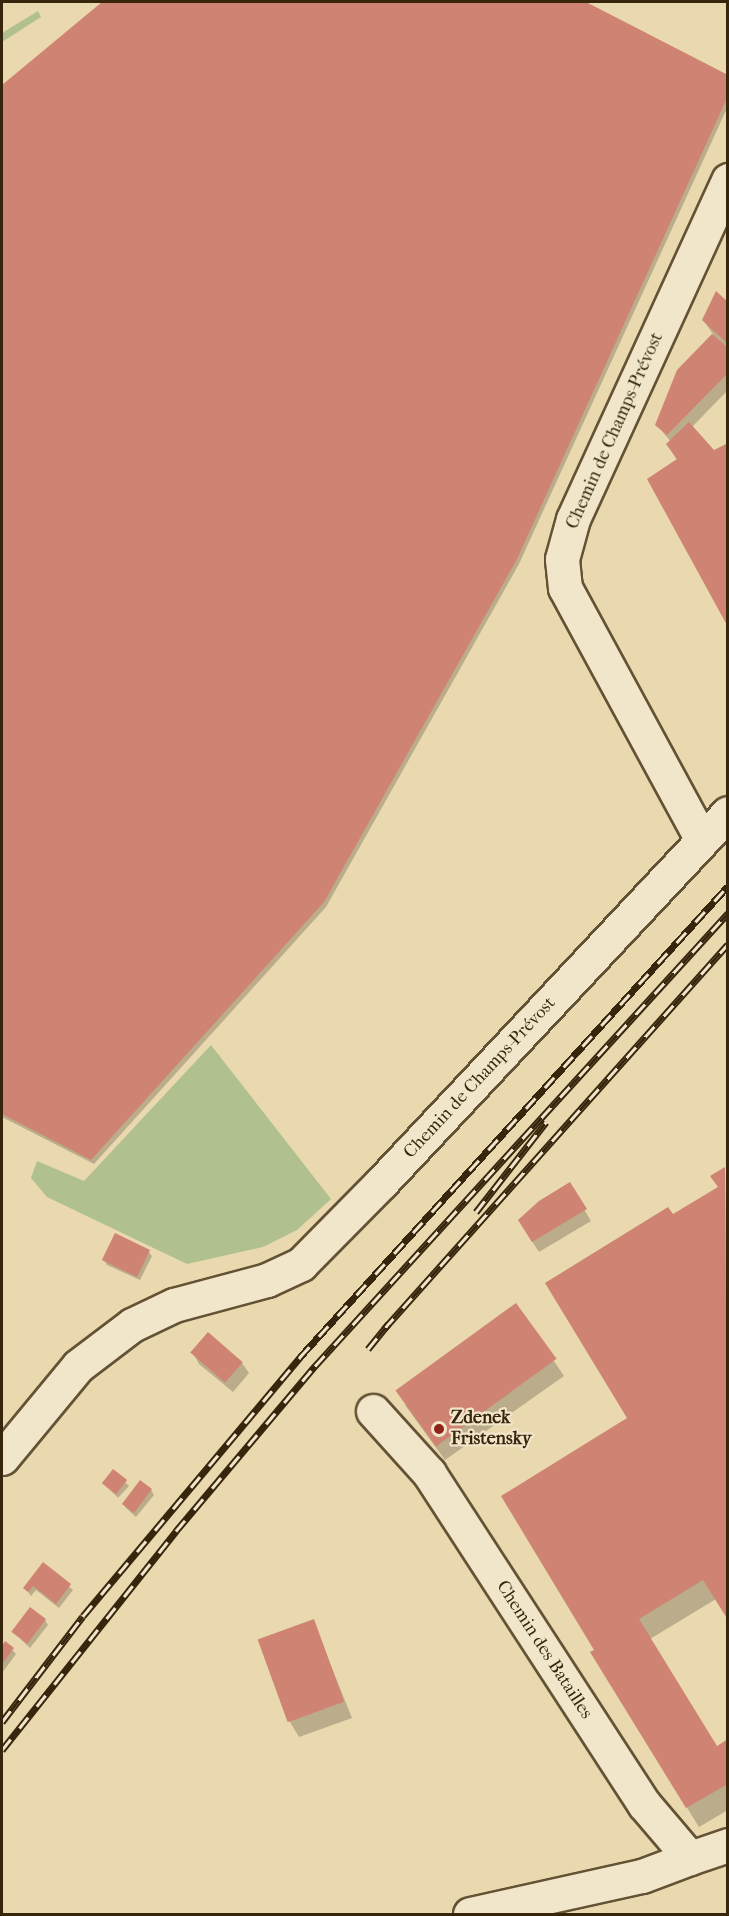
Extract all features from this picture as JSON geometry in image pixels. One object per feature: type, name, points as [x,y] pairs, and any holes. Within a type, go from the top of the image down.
[{"type":"street","name":"Chemin de Champs-Prévost","points":[[702,840],[565,588],[562,559],[573,519],[728,180]]},
{"type":"street","name":"Chemin de Champs-Prévost","points":[[2,1458],[53,1393],[110,1340],[152,1313],[285,1274],[315,1251],[728,813]]},
{"type":"street","name":"Chemin des Batailles","points":[[373,1412],[429,1473],[645,1804],[690,1858]]},
{"type":"street","points":[[470,1914],[642,1876],[728,1845]]},
{"type":"green space","points":[[38,11],[41,17],[2,42],[2,33]]},
{"type":"green space","points":[[211,1045],[331,1199],[297,1230],[263,1247],[187,1264],[47,1197],[31,1178],[37,1161],[84,1181]]},
{"type":"building","points":[[102,2],[586,2],[728,75],[728,96],[517,559],[324,902],[91,1160],[2,1114],[2,85]]},
{"type":"building","points":[[716,291],[728,302],[728,344],[702,320]]},
{"type":"building","points":[[712,334],[728,348],[728,373],[667,435],[655,425],[677,370]]},
{"type":"building","points":[[689,422],[714,450],[728,443],[728,627],[647,479],[677,459],[666,444]]},
{"type":"building","points":[[725,1167],[728,1620],[703,1580],[639,1619],[717,1746],[728,1739],[728,1784],[686,1808],[590,1652],[594,1650],[501,1496],[627,1418],[545,1283],[668,1207],[673,1214],[718,1187],[710,1176]]},
{"type":"building","points":[[570,1182],[587,1209],[532,1242],[518,1220],[539,1201]]},
{"type":"building","points":[[115,1233],[150,1250],[137,1277],[102,1260]]},
{"type":"building","points":[[516,1303],[557,1359],[436,1446],[395,1391]]},
{"type":"building","points":[[208,1332],[243,1362],[225,1383],[190,1352]]},
{"type":"building","points":[[113,1469],[127,1480],[116,1494],[102,1483]]},
{"type":"building","points":[[140,1480],[152,1489],[134,1513],[122,1504]]},
{"type":"building","points":[[43,1562],[71,1584],[56,1604],[33,1586],[28,1592],[23,1588]]},
{"type":"building","points":[[30,1607],[46,1619],[27,1644],[11,1632]]},
{"type":"building","points":[[314,1619],[344,1702],[288,1722],[258,1640]]},
{"type":"building","points":[[5,1641],[14,1648],[2,1664],[2,1646]]},
{"type":"railway","points":[[2,1722],[83,1616],[300,1357],[728,886]]},
{"type":"railway","points":[[2,1750],[176,1531],[315,1366],[728,913]]},
{"type":"railway","points":[[384,1329],[728,944]]},
{"type":"railway","points":[[476,1212],[546,1122]]},
{"type":"railway","points":[[368,1349],[389,1323]]},
{"type":"place","name":"Zdenek Fristensky","points":[[439,1429]]}]
